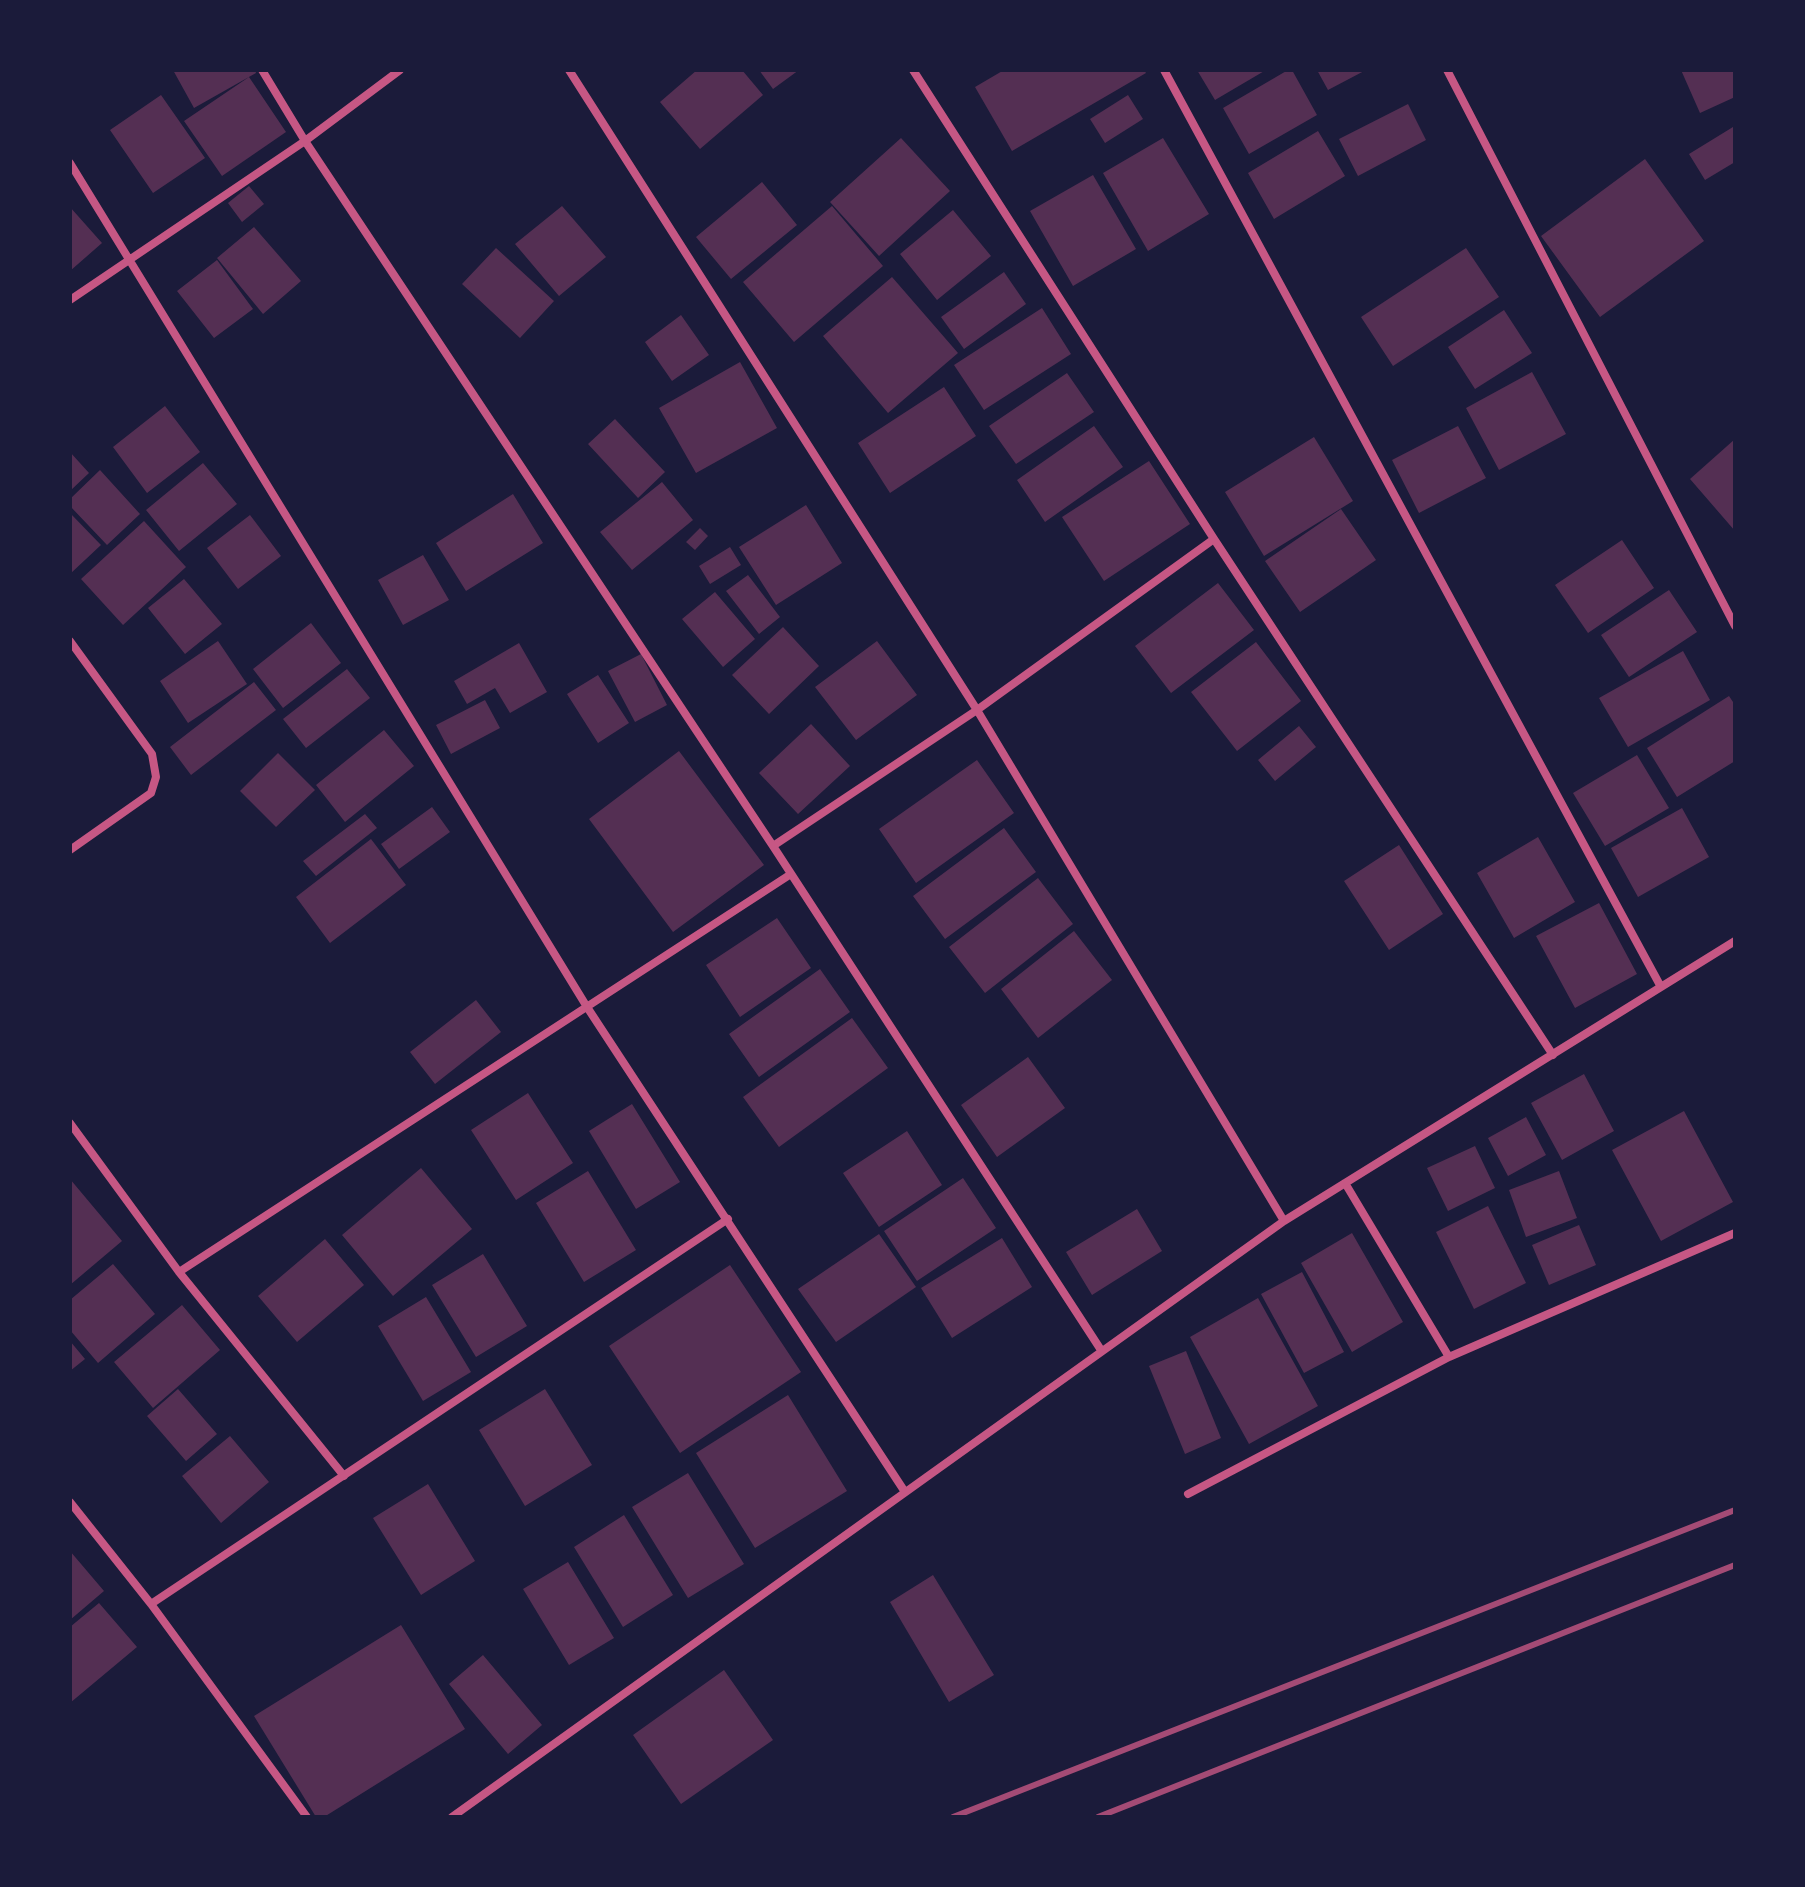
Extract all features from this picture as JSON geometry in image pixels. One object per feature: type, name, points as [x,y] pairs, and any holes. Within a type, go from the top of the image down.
[{"type":"street","points":[[262,70],[305,141],[773,846],[1101,1350]]},
{"type":"street","points":[[70,300],[305,141],[400,70]]},
{"type":"street","points":[[569,70],[977,710],[1284,1221]]},
{"type":"street","points":[[913,70],[1214,539],[1553,1055]]},
{"type":"street","points":[[1164,70],[1661,987]]},
{"type":"street","points":[[1447,70],[1735,626]]},
{"type":"street","points":[[70,163],[587,1007],[905,1492]]},
{"type":"street","points":[[773,846],[977,710],[1214,539]]},
{"type":"street","points":[[70,641],[152,754],[156,777],[151,793],[70,850]]},
{"type":"street","points":[[179,1272],[791,874]]},
{"type":"street","points":[[452,1817],[1284,1221],[1735,941]]},
{"type":"street","points":[[70,1123],[179,1272],[344,1476]]},
{"type":"street","points":[[1345,1183],[1449,1357]]},
{"type":"street","points":[[151,1604],[728,1219]]},
{"type":"street","points":[[1188,1494],[1449,1357],[1735,1233]]},
{"type":"street","points":[[70,1502],[151,1604],[307,1817]]},
{"type":"building","points":[[173,70],[255,70],[256,73],[194,108]]},
{"type":"building","points":[[697,70],[742,70],[763,95],[700,149],[660,102]]},
{"type":"building","points":[[759,70],[799,70],[773,89]]},
{"type":"building","points":[[1004,70],[1144,70],[1146,73],[1012,151],[975,87]]},
{"type":"building","points":[[1197,70],[1266,70],[1215,100]]},
{"type":"building","points":[[1292,70],[1317,115],[1249,154],[1223,108]]},
{"type":"building","points":[[1317,70],[1366,70],[1328,90]]},
{"type":"building","points":[[1681,70],[1735,70],[1735,97],[1700,113]]},
{"type":"building","points":[[249,77],[286,132],[222,176],[184,121]]},
{"type":"building","points":[[161,95],[205,158],[153,193],[110,130]]},
{"type":"building","points":[[1128,95],[1143,119],[1105,143],[1090,119]]},
{"type":"building","points":[[1408,104],[1426,140],[1358,176],[1339,139]]},
{"type":"building","points":[[1733,127],[1735,162],[1705,180],[1689,154]]},
{"type":"building","points":[[1318,131],[1345,176],[1274,219],[1248,173]]},
{"type":"building","points":[[901,138],[950,191],[879,256],[830,202]]},
{"type":"building","points":[[1163,138],[1209,214],[1148,251],[1103,173]]},
{"type":"building","points":[[1645,159],[1704,241],[1600,317],[1541,236]]},
{"type":"building","points":[[1093,175],[1136,249],[1073,286],[1030,211]]},
{"type":"building","points":[[762,182],[797,225],[731,279],[696,237]]},
{"type":"building","points":[[249,186],[264,204],[242,222],[228,203]]},
{"type":"building","points":[[562,206],[606,257],[559,296],[515,244]]},
{"type":"building","points":[[832,206],[883,266],[794,342],[743,282]]},
{"type":"building","points":[[70,207],[102,243],[70,271]]},
{"type":"building","points":[[953,210],[991,256],[937,300],[900,254]]},
{"type":"building","points":[[254,227],[301,281],[263,314],[217,258]]},
{"type":"building","points":[[496,248],[554,301],[520,338],[462,284]]},
{"type":"building","points":[[1466,248],[1499,297],[1393,366],[1361,317]]},
{"type":"building","points":[[217,260],[253,309],[214,338],[177,291]]},
{"type":"building","points":[[1004,272],[1026,304],[964,349],[941,317]]},
{"type":"building","points":[[892,277],[958,353],[888,413],[823,336]]},
{"type":"building","points":[[1042,308],[1071,354],[984,410],[954,365]]},
{"type":"building","points":[[1504,310],[1532,353],[1475,389],[1448,347]]},
{"type":"building","points":[[681,315],[709,355],[672,381],[645,342]]},
{"type":"building","points":[[740,362],[777,428],[696,473],[659,408]]},
{"type":"building","points":[[1532,372],[1566,434],[1499,470],[1466,408]]},
{"type":"building","points":[[1067,373],[1094,412],[1016,464],[989,426]]},
{"type":"building","points":[[944,387],[976,436],[890,493],[858,443]]},
{"type":"building","points":[[165,406],[200,452],[147,493],[113,447]]},
{"type":"building","points":[[615,419],[665,472],[638,498],[588,444]]},
{"type":"building","points":[[1094,426],[1123,467],[1045,522],[1017,480]]},
{"type":"building","points":[[1458,426],[1486,478],[1419,513],[1392,460]]},
{"type":"building","points":[[1314,437],[1353,501],[1264,556],[1225,492]]},
{"type":"building","points":[[1735,439],[1735,531],[1690,479]]},
{"type":"building","points":[[70,452],[89,473],[70,491]]},
{"type":"building","points":[[1149,461],[1190,524],[1104,581],[1062,517]]},
{"type":"building","points":[[203,463],[237,504],[179,551],[146,510]]},
{"type":"building","points":[[100,470],[140,514],[107,545],[70,506],[70,499]]},
{"type":"building","points":[[662,482],[693,520],[632,570],[600,532]]},
{"type":"building","points":[[513,494],[543,543],[466,591],[436,543]]},
{"type":"building","points":[[806,505],[842,563],[776,605],[739,547]]},
{"type":"building","points":[[1341,509],[1376,560],[1300,612],[1265,561]]},
{"type":"building","points":[[70,513],[101,545],[70,574]]},
{"type":"building","points":[[250,515],[281,556],[238,589],[207,548]]},
{"type":"building","points":[[144,521],[186,567],[123,625],[81,579]]},
{"type":"building","points":[[700,528],[708,536],[695,550],[686,542]]},
{"type":"building","points":[[1622,540],[1654,588],[1588,633],[1555,585]]},
{"type":"building","points":[[730,547],[741,565],[710,584],[699,566]]},
{"type":"building","points":[[423,555],[449,600],[403,625],[378,580]]},
{"type":"building","points":[[748,575],[780,617],[759,634],[726,591]]},
{"type":"building","points":[[184,579],[222,624],[185,654],[148,608]]},
{"type":"building","points":[[1218,583],[1254,630],[1171,693],[1135,646]]},
{"type":"building","points":[[1669,590],[1697,632],[1629,677],[1601,635]]},
{"type":"building","points":[[715,592],[755,639],[723,667],[682,619]]},
{"type":"building","points":[[311,623],[341,663],[283,708],[253,669]]},
{"type":"building","points":[[783,627],[819,666],[769,714],[732,675]]},
{"type":"building","points":[[218,641],[247,684],[188,723],[160,681]]},
{"type":"building","points":[[877,641],[917,695],[856,740],[815,687]]},
{"type":"building","points":[[1256,642],[1301,701],[1237,751],[1191,692]]},
{"type":"building","points":[[519,643],[547,692],[510,713],[495,688],[467,704],[454,681]]},
{"type":"building","points":[[1683,651],[1710,700],[1628,747],[1599,698]]},
{"type":"building","points":[[641,654],[667,705],[635,722],[608,671]]},
{"type":"building","points":[[347,669],[370,698],[306,748],[283,719]]},
{"type":"building","points":[[598,675],[629,723],[598,743],[567,694]]},
{"type":"building","points":[[254,682],[276,710],[191,775],[170,747]]},
{"type":"building","points":[[1729,696],[1735,705],[1735,761],[1677,797],[1647,748]]},
{"type":"building","points":[[485,700],[500,728],[451,754],[436,725]]},
{"type":"building","points":[[811,724],[850,766],[798,814],[759,773]]},
{"type":"building","points":[[1299,726],[1316,747],[1275,781],[1258,760]]},
{"type":"building","points":[[384,730],[414,766],[345,822],[316,785]]},
{"type":"building","points":[[679,751],[764,865],[673,932],[589,819]]},
{"type":"building","points":[[278,753],[315,790],[276,827],[240,791]]},
{"type":"building","points":[[1637,755],[1669,808],[1605,846],[1573,793]]},
{"type":"building","points":[[977,760],[1014,813],[916,883],[879,829]]},
{"type":"building","points":[[432,807],[450,832],[399,869],[381,844]]},
{"type":"building","points":[[1682,808],[1709,857],[1638,897],[1611,848]]},
{"type":"building","points":[[365,814],[377,828],[316,876],[303,861]]},
{"type":"building","points":[[1004,828],[1036,872],[945,939],[913,896]]},
{"type":"building","points":[[1538,837],[1575,902],[1514,938],[1477,873]]},
{"type":"building","points":[[371,839],[406,885],[330,943],[296,897]]},
{"type":"building","points":[[1399,845],[1443,914],[1389,950],[1344,881]]},
{"type":"building","points":[[1038,878],[1073,924],[985,993],[949,947]]},
{"type":"building","points":[[1599,903],[1637,974],[1575,1008],[1536,936]]},
{"type":"building","points":[[777,918],[811,968],[740,1017],[706,965]]},
{"type":"building","points":[[1074,931],[1112,980],[1038,1038],[1001,989]]},
{"type":"building","points":[[820,969],[850,1012],[759,1077],[729,1034]]},
{"type":"building","points":[[476,1000],[501,1032],[435,1084],[410,1052]]},
{"type":"building","points":[[852,1018],[888,1068],[779,1147],[743,1097]]},
{"type":"building","points":[[1028,1057],[1065,1108],[997,1157],[961,1105]]},
{"type":"building","points":[[1584,1074],[1614,1131],[1562,1160],[1531,1103]]},
{"type":"building","points":[[528,1093],[573,1163],[516,1200],[471,1130]]},
{"type":"building","points":[[632,1104],[680,1182],[636,1209],[589,1131]]},
{"type":"building","points":[[1684,1111],[1733,1202],[1661,1241],[1612,1150]]},
{"type":"building","points":[[1526,1117],[1546,1155],[1508,1176],[1488,1138]]},
{"type":"building","points":[[907,1131],[942,1185],[879,1227],[843,1173]]},
{"type":"building","points":[[1475,1146],[1495,1188],[1448,1211],[1427,1168]]},
{"type":"building","points":[[421,1168],[472,1229],[393,1296],[342,1235]]},
{"type":"building","points":[[588,1171],[636,1250],[584,1282],[536,1203]]},
{"type":"building","points":[[1559,1171],[1577,1218],[1526,1237],[1509,1190]]},
{"type":"building","points":[[963,1178],[996,1228],[917,1281],[884,1231]]},
{"type":"building","points":[[70,1179],[122,1241],[70,1285]]},
{"type":"building","points":[[1488,1206],[1526,1283],[1474,1309],[1436,1232]]},
{"type":"building","points":[[1137,1209],[1162,1251],[1092,1295],[1066,1252]]},
{"type":"building","points":[[1579,1225],[1596,1265],[1549,1285],[1532,1245]]},
{"type":"building","points":[[1352,1233],[1403,1322],[1352,1352],[1301,1263]]},
{"type":"building","points":[[879,1234],[916,1287],[836,1342],[798,1289]]},
{"type":"building","points":[[1002,1238],[1032,1287],[952,1338],[921,1288]]},
{"type":"building","points":[[325,1239],[364,1285],[297,1342],[258,1296]]},
{"type":"building","points":[[483,1254],[527,1326],[476,1357],[432,1285]]},
{"type":"building","points":[[113,1264],[155,1314],[98,1363],[70,1330],[70,1300]]},
{"type":"building","points":[[730,1265],[801,1372],[680,1453],[609,1346]]},
{"type":"building","points":[[1302,1272],[1344,1352],[1304,1373],[1261,1294]]},
{"type":"building","points":[[426,1297],[471,1372],[423,1401],[378,1326]]},
{"type":"building","points":[[1258,1298],[1318,1406],[1249,1444],[1190,1337]]},
{"type":"building","points":[[182,1305],[220,1350],[153,1408],[114,1362]]},
{"type":"building","points":[[70,1341],[85,1359],[70,1371]]},
{"type":"building","points":[[1186,1351],[1221,1438],[1185,1454],[1149,1366]]},
{"type":"building","points":[[178,1389],[217,1434],[186,1461],[147,1416]]},
{"type":"building","points":[[545,1389],[592,1465],[525,1506],[479,1430]]},
{"type":"building","points":[[788,1395],[847,1491],[755,1548],[696,1453]]},
{"type":"building","points":[[230,1436],[269,1482],[221,1523],[182,1476]]},
{"type":"building","points":[[688,1473],[744,1564],[688,1598],[632,1507]]},
{"type":"building","points":[[428,1484],[475,1561],[421,1595],[373,1518]]},
{"type":"building","points":[[624,1515],[673,1595],[623,1627],[574,1547]]},
{"type":"building","points":[[70,1551],[104,1591],[70,1620]]},
{"type":"building","points":[[568,1562],[614,1638],[569,1665],[523,1589]]},
{"type":"building","points":[[933,1575],[994,1675],[949,1702],[890,1602]]},
{"type":"building","points":[[99,1603],[137,1647],[70,1703],[70,1627]]},
{"type":"building","points":[[401,1625],[465,1729],[324,1817],[316,1817],[254,1716]]},
{"type":"building","points":[[483,1655],[542,1725],[508,1754],[449,1684]]},
{"type":"building","points":[[724,1670],[773,1740],[681,1804],[633,1735]]},
{"type":"railway","points":[[953,1817],[1735,1510]]},
{"type":"railway","points":[[1098,1817],[1735,1565]]}]
